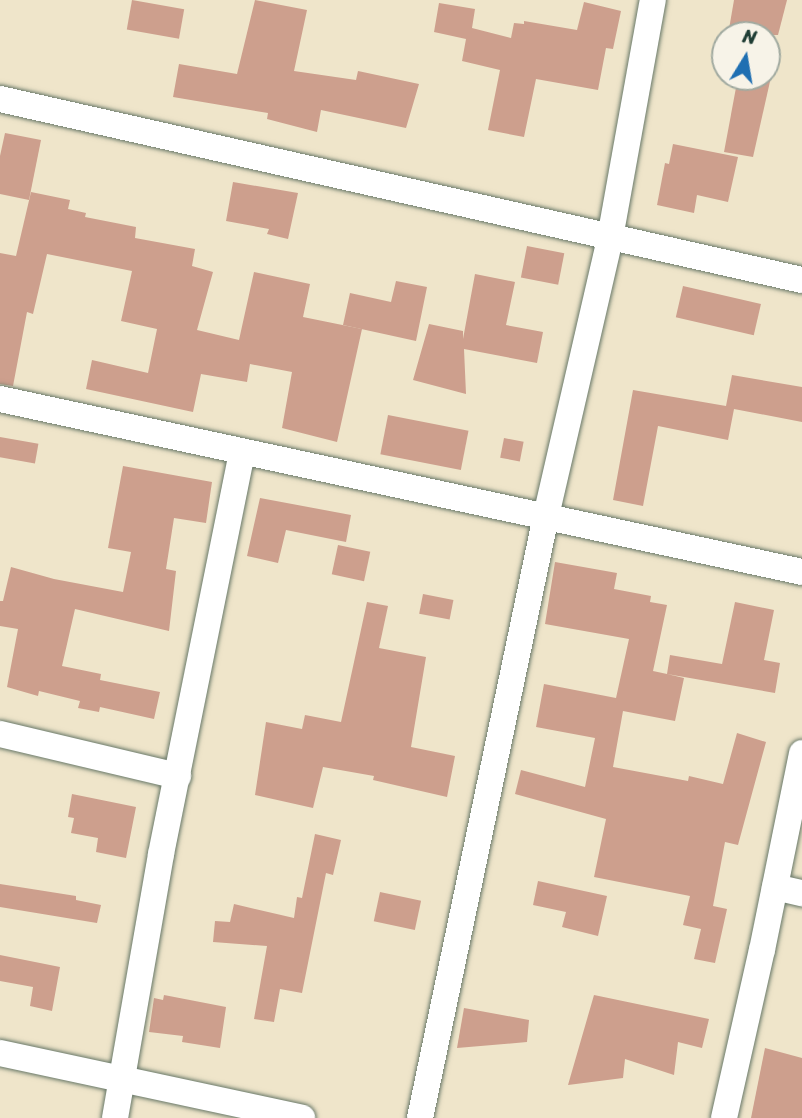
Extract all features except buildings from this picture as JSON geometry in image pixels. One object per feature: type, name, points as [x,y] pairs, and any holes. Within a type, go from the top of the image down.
[{"type":"street","points":[[420,1118],[546,516],[610,238],[653,0]]},
{"type":"street","points":[[0,99],[802,279]]},
{"type":"street","points":[[0,399],[802,572]]},
{"type":"street","points":[[115,1118],[124,1080],[161,854],[242,453]]},
{"type":"street","points":[[0,734],[178,776]]},
{"type":"street","points":[[724,1118],[802,753]]},
{"type":"street","points":[[775,887],[802,893]]},
{"type":"street","points":[[0,1053],[302,1118]]}]
